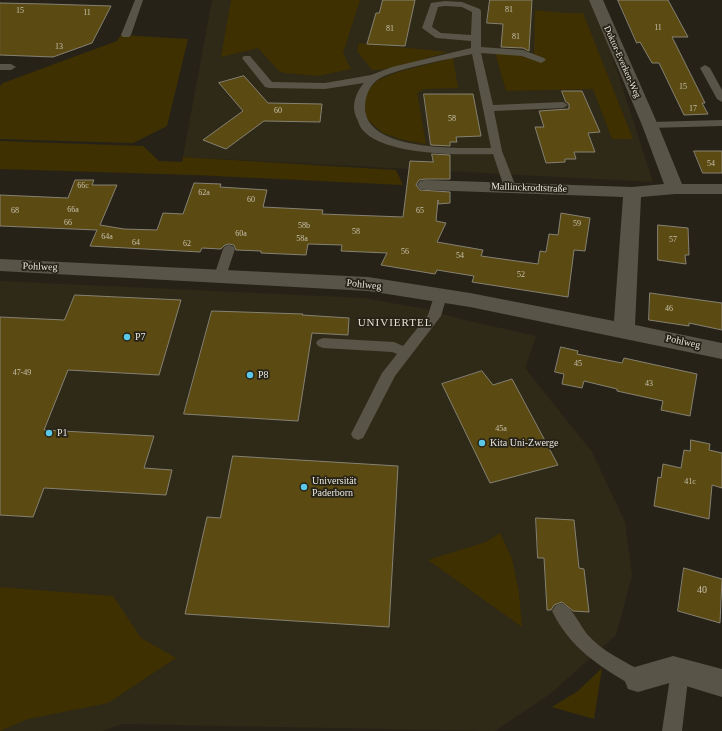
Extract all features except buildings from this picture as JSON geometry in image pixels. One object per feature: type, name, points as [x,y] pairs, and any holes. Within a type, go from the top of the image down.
[{"type":"street","name":"Doktor-Everken-Weg","points":[[596,0],[650,125],[675,189]]},
{"type":"street","name":"Mallinckrodtstraße","points":[[426,185],[632,192],[675,189],[722,189]]},
{"type":"street","points":[[624,330],[632,192]]},
{"type":"street","name":"Pohlweg","points":[[0,265],[368,284],[624,330],[722,351]]},
{"type":"street","points":[[638,679],[673,669],[722,683]]},
{"type":"lane","points":[[126,35],[139,0]]},
{"type":"lane","points":[[474,38],[440,36],[427,28],[434,5],[471,6],[477,11],[474,38],[476,50],[497,151],[510,187]]},
{"type":"lane","points":[[247,58],[269,85],[325,86],[373,78],[395,69],[476,50],[523,53],[541,60]]},
{"type":"lane","points":[[0,67],[11,67]]},
{"type":"lane","points":[[705,68],[722,99]]},
{"type":"lane","points":[[373,78],[363,89],[359,101],[360,116],[368,129],[375,135],[402,145],[448,151],[497,151]]},
{"type":"lane","points":[[488,108],[563,105]]},
{"type":"lane","points":[[650,125],[722,123]]},
{"type":"lane","points":[[220,276],[229,249]]},
{"type":"lane","points":[[358,434],[389,373],[434,316],[440,296]]},
{"type":"lane","points":[[323,343],[394,347],[405,352]]},
{"type":"lane","points":[[561,610],[582,641],[601,657],[638,679]]},
{"type":"lane","points":[[672,731],[680,671]]},
{"type":"shaded area","points":[[212,0],[594,0],[653,182],[183,157]]},
{"type":"shaded area","points":[[231,0],[360,0],[343,53],[351,69],[318,76],[284,73],[279,71],[258,48],[221,57]]},
{"type":"shaded area","points":[[535,10],[583,13],[633,139],[612,139],[593,89],[506,91],[495,53],[534,57]]},
{"type":"shaded area","points":[[121,35],[188,39],[167,126],[133,143],[0,139],[0,86],[3,83],[117,41]]},
{"type":"shaded area","points":[[359,43],[448,52],[399,66],[372,70],[357,51]]},
{"type":"shaded area","points":[[453,58],[458,88],[424,89],[417,93],[426,144],[404,140],[383,133],[365,117],[363,101],[368,90],[378,80],[398,72]]},
{"type":"shaded area","points":[[0,141],[143,146],[159,161],[182,162],[183,157],[396,170],[403,185],[195,175],[0,169]]},
{"type":"shaded area","name":"Universität Paderborn","points":[[0,281],[363,298],[426,309],[460,319],[536,336],[525,368],[592,452],[625,522],[632,576],[616,635],[550,694],[495,731],[122,724],[102,731],[0,731]]},
{"type":"shaded area","points":[[500,533],[512,559],[519,593],[522,627],[428,560],[486,542]]},
{"type":"shaded area","points":[[0,587],[113,596],[141,638],[176,658],[108,703],[28,719],[0,731]]},
{"type":"shaded area","points":[[602,668],[594,719],[552,707],[578,691]]},
{"type":"place","name":"P7","points":[[127,337]]},
{"type":"place","name":"P8","points":[[250,375]]},
{"type":"place","name":"P1","points":[[49,433]]},
{"type":"place","name":"Kita Uni-Zwerge","points":[[482,443]]},
{"type":"place","name":"Universität Paderborn","points":[[304,487]]},
{"type":"district","name":"UNIVIERTEL","points":[[395,323]]}]
